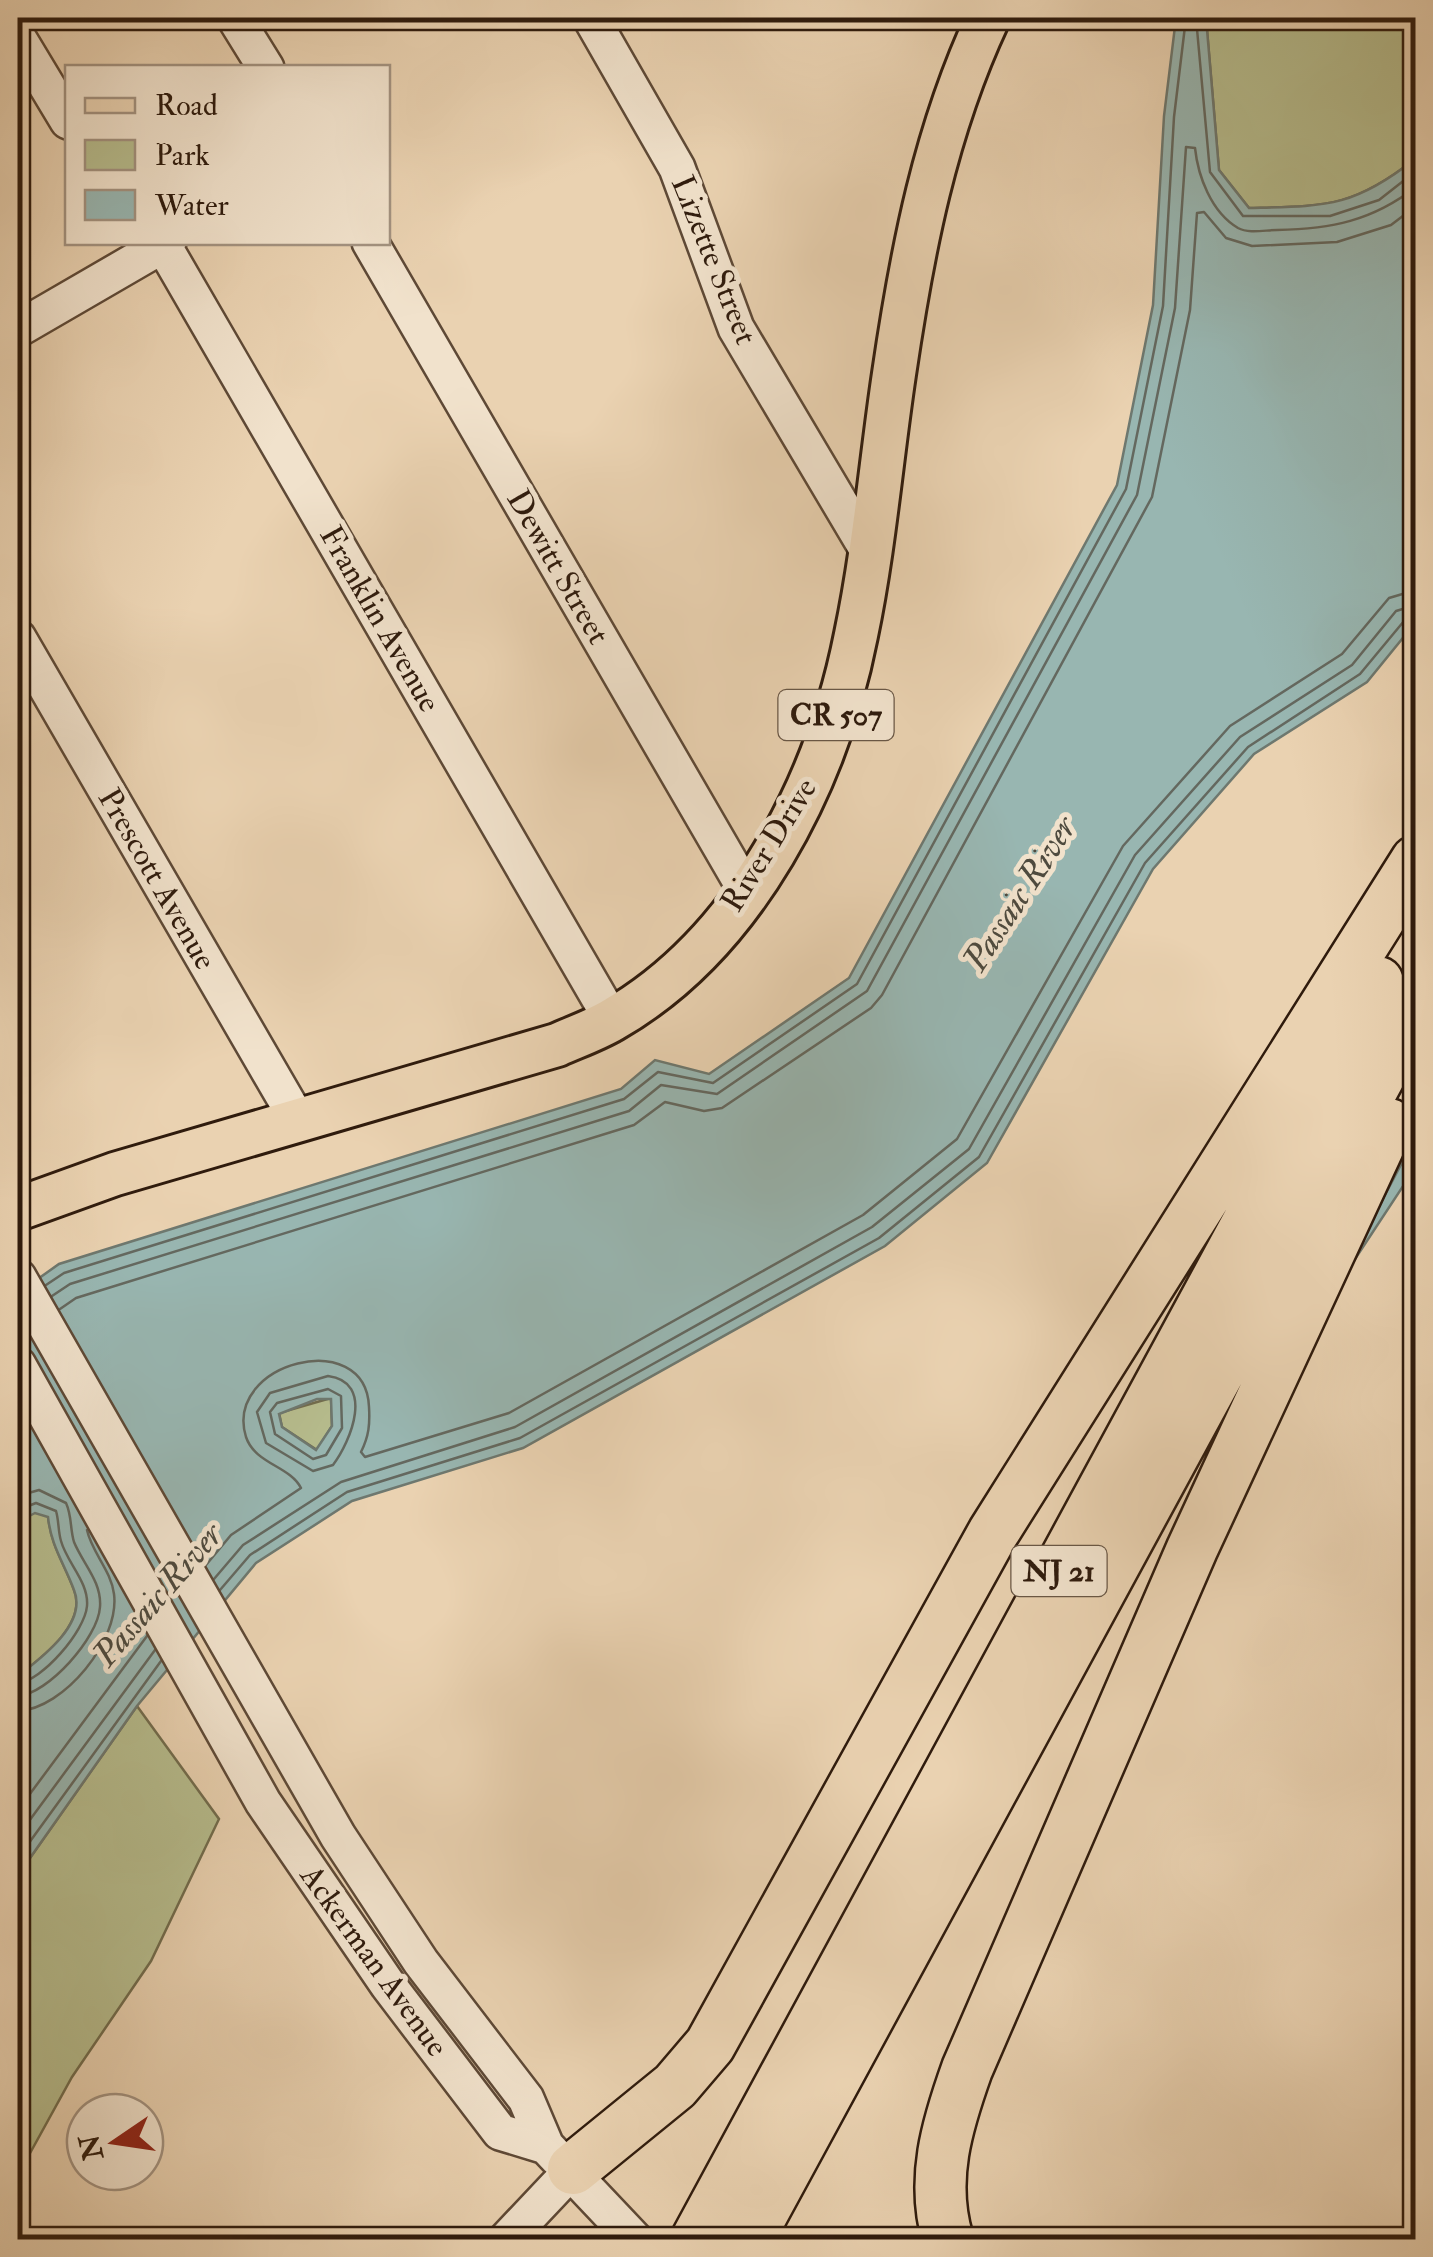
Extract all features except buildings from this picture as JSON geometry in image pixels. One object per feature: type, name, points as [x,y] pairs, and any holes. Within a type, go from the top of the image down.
[{"type":"highway","points":[[560,2157],[675,2086],[710,2045],[993,1533],[1416,861]]},
{"type":"highway","name":"NJ 21","points":[[715,2236],[1416,913]]},
{"type":"highway","name":"NJ 21","points":[[715,2236],[1416,1009]]},
{"type":"highway","points":[[948,2240],[939,2175],[943,2142],[967,2069],[1192,1549],[1416,1069]]},
{"type":"main road","name":"River Drive","points":[[18,1209],[115,1174],[496,1065],[612,1020],[680,966],[746,892],[812,780],[837,713],[856,636],[894,372],[927,187],[950,109],[988,18]]},
{"type":"street","points":[[236,18],[264,65]]},
{"type":"street","name":"Lizette Street","points":[[591,18],[677,168],[736,328],[869,552]]},
{"type":"street","points":[[18,38],[65,116]]},
{"type":"street","name":"Dewitt Street","points":[[372,245],[746,892]]},
{"type":"street","points":[[18,329],[155,246]]},
{"type":"street","name":"Franklin Avenue","points":[[155,246],[612,1020]]},
{"type":"street","name":"Prescott Avenue","points":[[18,638],[297,1120]]},
{"type":"street","name":"Ackerman Avenue","points":[[20,1280],[372,1891],[526,2099],[560,2157],[635,2240]]},
{"type":"street","name":"Ackerman Avenue","points":[[18,1365],[229,1744],[298,1856],[500,2132],[560,2157]]},
{"type":"street","points":[[506,2240],[560,2157]]},
{"type":"green space","points":[[1206,18],[1415,18],[1415,159],[1356,196],[1319,205],[1249,208],[1219,170]]},
{"type":"green space","points":[[331,1398],[332,1426],[317,1450],[282,1427],[279,1413]]},
{"type":"green space","points":[[35,1512],[48,1516],[77,1603],[60,1639],[18,1676],[18,1522]]},
{"type":"green space","points":[[137,1706],[219,1819],[151,1961],[72,2077],[18,2175],[18,1875]]},
{"type":"water","name":"Passaic River","points":[[1176,18],[1206,18],[1219,170],[1249,208],[1319,205],[1356,196],[1415,159],[1415,623],[1367,682],[1254,754],[1153,869],[987,1163],[885,1246],[523,1448],[352,1501],[256,1563],[137,1706],[18,1875],[18,1676],[60,1639],[77,1603],[48,1517],[35,1513],[18,1522],[18,1293],[59,1264],[621,1089],[655,1060],[709,1074],[849,978],[1117,485],[1153,305],[1164,116]],"holes":[[[317,1399],[331,1399],[332,1426],[316,1450],[282,1427],[279,1414]]]},
{"type":"water","points":[[1415,1138],[1415,1168],[1336,1288]]}]
